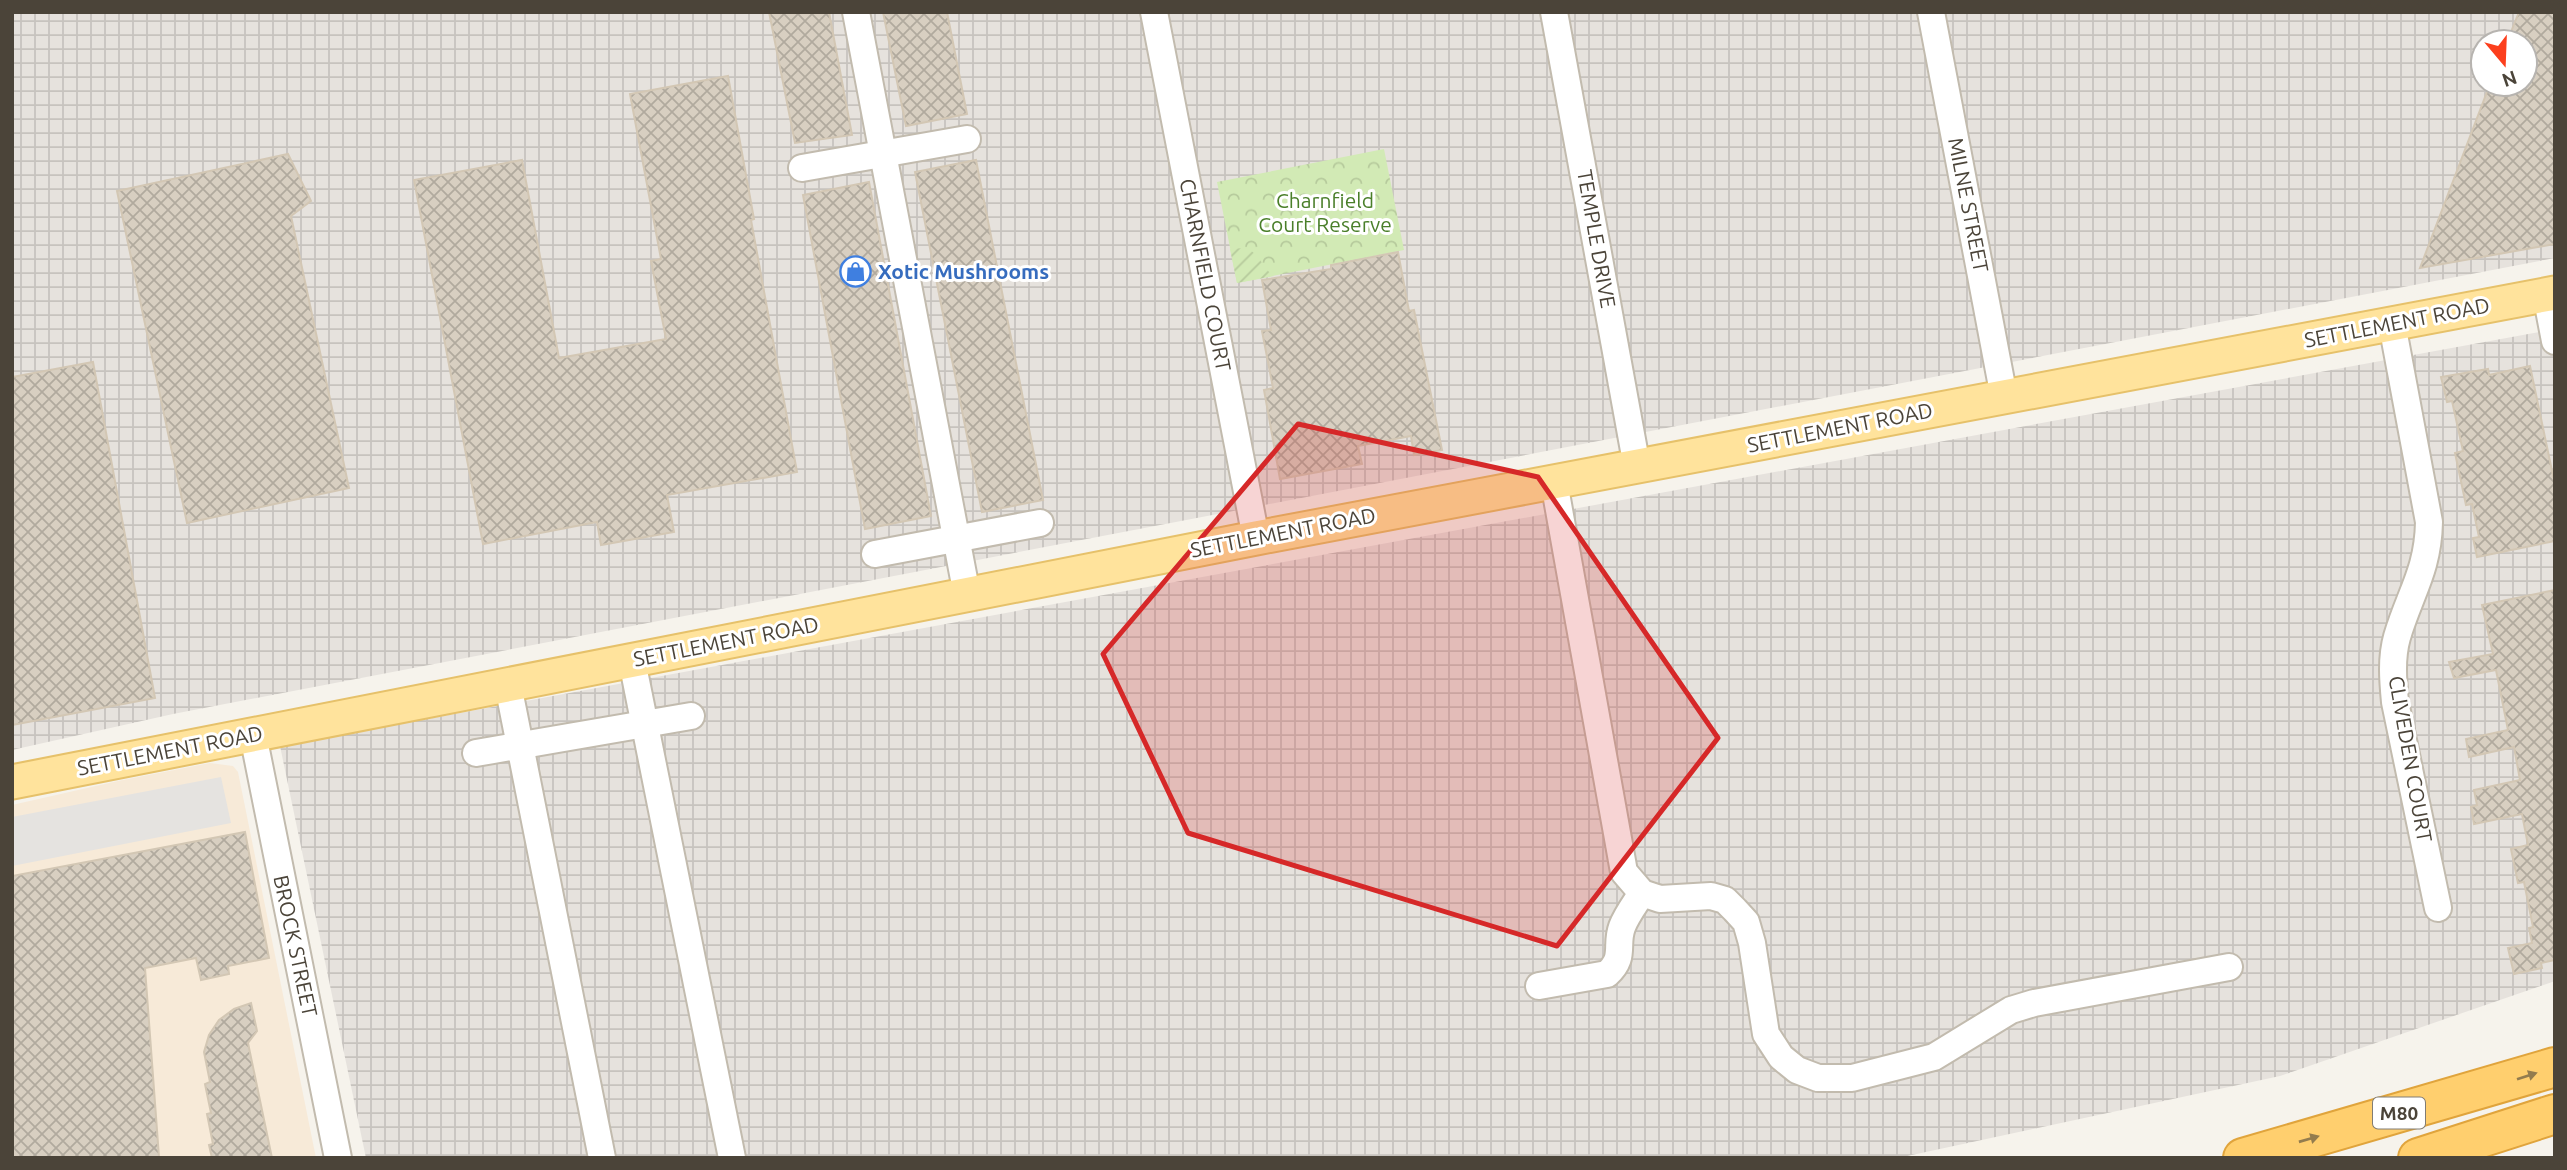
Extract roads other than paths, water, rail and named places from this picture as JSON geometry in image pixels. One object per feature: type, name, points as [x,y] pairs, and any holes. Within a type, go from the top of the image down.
[{"type":"highway","name":"M80","points":[[2243,1158],[2555,1067]]},
{"type":"highway","name":"M80","points":[[2418,1158],[2555,1114]]},
{"type":"main road","name":"SETTLEMENT ROAD","points":[[12,782],[1256,538],[2550,294]]},
{"type":"street","points":[[856,12],[967,595]]},
{"type":"street","name":"CHARNFIELD COURT","points":[[1154,12],[1256,538]]},
{"type":"street","name":"TEMPLE DRIVE","points":[[1555,12],[1637,467]]},
{"type":"street","name":"MILNE STREET","points":[[1931,12],[2004,397]]},
{"type":"street","points":[[802,168],[967,139]]},
{"type":"street","points":[[2550,294],[2555,341]]},
{"type":"street","name":"CLIVEDEN COURT","points":[[2392,324],[2429,522],[2428,548],[2421,577],[2396,639],[2392,677],[2438,908]]},
{"type":"street","points":[[1554,482],[1624,872],[1642,893],[1660,899],[1711,897],[1725,900],[1746,922],[1752,943],[1766,1034],[1781,1056],[1797,1070],[1818,1078],[1852,1078],[1934,1057],[2011,1010],[2034,1003],[2229,967]]},
{"type":"street","points":[[875,554],[1040,523]]},
{"type":"street","points":[[632,660],[732,1158]]},
{"type":"street","points":[[508,685],[602,1158]]},
{"type":"street","points":[[476,753],[691,716]]},
{"type":"street","name":"BROCK STREET","points":[[253,734],[254,793],[338,1158]]},
{"type":"street","points":[[1539,986],[1607,974],[1616,967],[1621,929],[1642,893]]},
{"type":"place","name":"Xotic Mushrooms","points":[[855,272]]},
{"type":"park label","name":"Charnfield Court Reserve","points":[[1325,213]]}]
